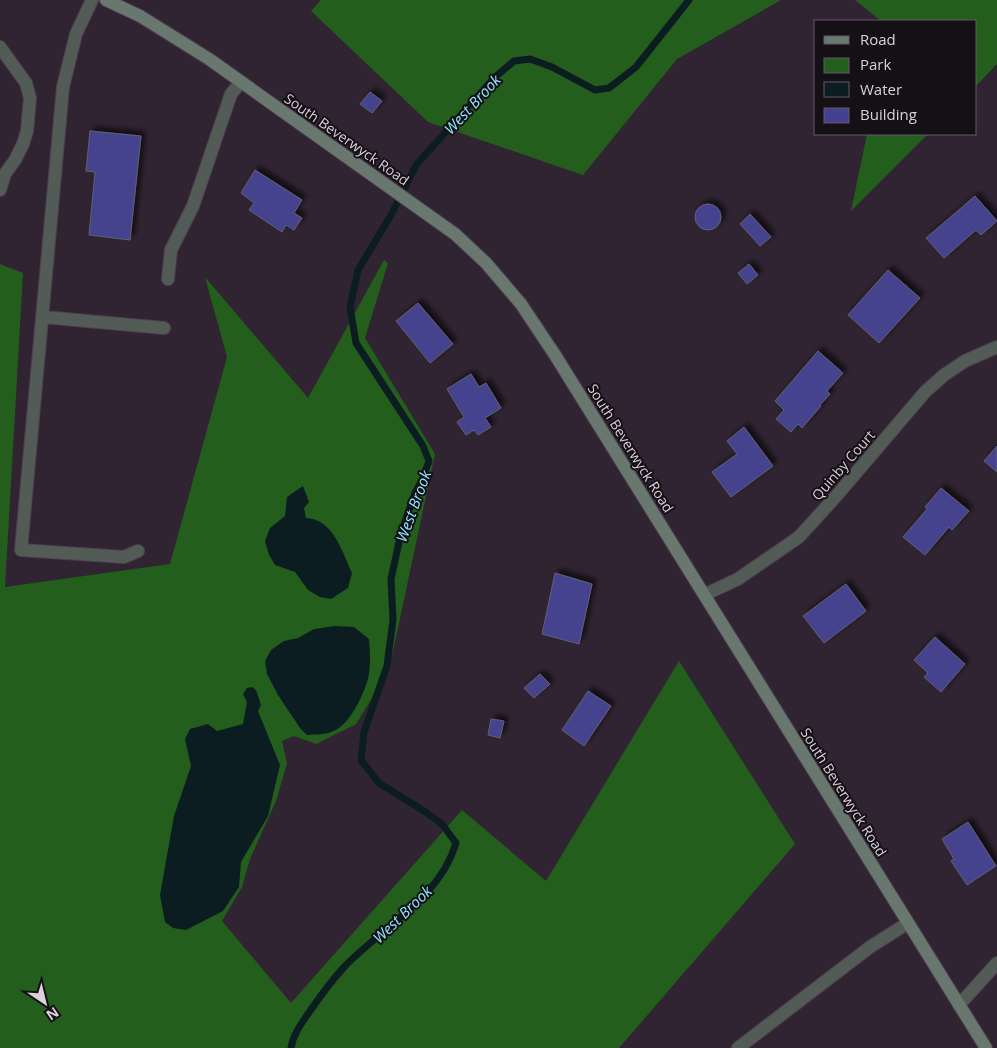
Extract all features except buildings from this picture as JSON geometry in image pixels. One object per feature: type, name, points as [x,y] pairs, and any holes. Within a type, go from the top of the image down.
[{"type":"main road","name":"South Beverwyck Road","points":[[106,0],[140,16],[209,59],[454,234],[486,263],[521,304],[561,364],[986,1048]]},
{"type":"street","points":[[92,0],[76,34],[63,87],[22,550],[124,557],[138,551]]},
{"type":"street","points":[[0,47],[26,83],[30,98],[27,131],[23,144],[15,160],[4,174],[0,190]]},
{"type":"street","points":[[168,278],[171,250],[193,206],[230,94],[241,82]]},
{"type":"street","points":[[43,317],[164,328]]},
{"type":"street","name":"Quinby Court","points":[[704,595],[738,579],[799,536],[838,494],[925,392],[944,375],[965,361],[997,347]]},
{"type":"street","points":[[738,1048],[870,947],[908,923]]},
{"type":"street","points":[[959,1005],[997,962]]},
{"type":"green space","points":[[321,0],[781,0],[677,59],[583,175],[428,122],[311,11]]},
{"type":"green space","points":[[855,0],[997,0],[997,64],[977,85],[977,20],[880,20]]},
{"type":"green space","points":[[867,135],[927,135],[851,211]]},
{"type":"green space","points":[[384,260],[388,263],[365,338],[435,454],[389,670],[356,724],[316,744],[294,736],[282,741],[287,763],[276,801],[250,859],[242,887],[222,921],[291,1003],[462,810],[546,881],[679,661],[795,844],[619,1048],[0,1048],[0,264],[23,273],[5,587],[170,564],[227,357],[205,277],[308,398]]},
{"type":"water","points":[[303,486],[309,502],[304,508],[306,518],[323,524],[330,530],[340,546],[352,573],[348,588],[331,599],[320,597],[308,590],[295,572],[275,565],[269,555],[265,541],[270,528],[285,516],[287,497]]},
{"type":"water","points":[[335,626],[354,627],[369,639],[370,664],[368,679],[359,702],[344,724],[328,733],[307,735],[300,728],[278,695],[267,674],[265,661],[271,650],[284,641],[298,638],[314,629]]},
{"type":"water","points":[[252,687],[256,690],[261,705],[258,711],[280,765],[268,816],[241,862],[239,887],[223,911],[186,930],[173,928],[165,922],[160,895],[174,816],[191,766],[185,739],[190,729],[208,724],[217,731],[243,724],[247,702],[243,694],[247,688]]},
{"type":"waterway","name":"West Brook","points":[[291,1048],[298,1029],[331,982],[360,952],[424,896],[448,862],[456,843],[442,824],[379,783],[361,760],[364,732],[387,666],[393,620],[391,579],[401,533],[429,461],[423,446],[356,343],[350,307],[358,270],[391,215],[416,165],[494,78],[514,61],[530,59],[552,67],[595,90],[609,88],[636,67],[689,0]]}]
